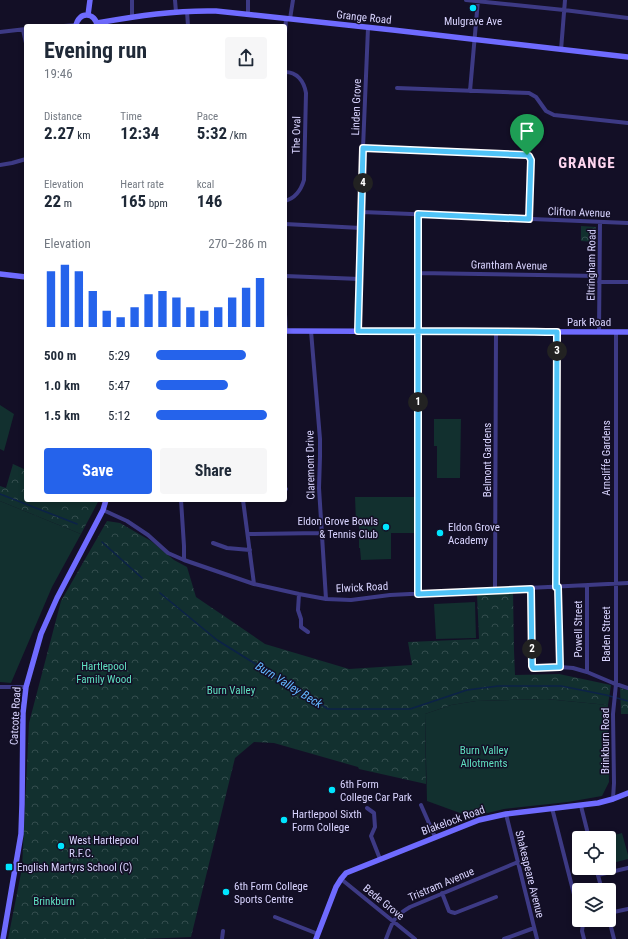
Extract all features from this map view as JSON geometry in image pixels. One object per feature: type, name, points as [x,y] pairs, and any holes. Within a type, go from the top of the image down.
[{"type":"street","points":[[88,15],[90,0]]},
{"type":"street","points":[[132,0],[132,17]]},
{"type":"street","points":[[175,0],[176,12]]},
{"type":"street","points":[[248,0],[248,14]]},
{"type":"street","points":[[287,24],[293,0]]},
{"type":"street","points":[[466,0],[628,18]]},
{"type":"street","points":[[561,50],[565,0]]},
{"type":"street","points":[[470,91],[478,1]]},
{"type":"street","points":[[187,11],[188,24]]},
{"type":"street","name":"Grange Road","points":[[97,24],[132,17],[176,12],[216,11],[628,57]]},
{"type":"street","points":[[76,24],[81,17],[88,15],[95,19],[97,24]]},
{"type":"street","name":"Linden Grove","points":[[358,331],[368,28]]},
{"type":"street","points":[[0,32],[24,29]]},
{"type":"street","name":"The Oval","points":[[287,72],[299,77],[304,85],[306,93],[304,180],[298,193],[287,200]]},
{"type":"street","points":[[396,88],[529,93],[536,97],[544,108],[554,115],[628,123]]},
{"type":"street","points":[[363,148],[527,155],[531,160],[529,219]]},
{"type":"street","points":[[0,165],[24,160]]},
{"type":"street","name":"Clifton Avenue","points":[[362,212],[628,223]]},
{"type":"street","points":[[418,214],[418,594]]},
{"type":"street","name":"Eltringham Road","points":[[599,332],[600,222]]},
{"type":"street","points":[[287,224],[361,228]]},
{"type":"street","name":"Grantham Avenue","points":[[418,273],[599,276]]},
{"type":"street","points":[[0,274],[24,277]]},
{"type":"street","points":[[287,276],[360,279]]},
{"type":"street","points":[[599,282],[628,282]]},
{"type":"street","name":"Park Road","points":[[287,331],[628,332]]},
{"type":"street","name":"Claremont Drive","points":[[311,331],[320,439],[319,488],[326,599]]},
{"type":"street","name":"Belmont Gardens","points":[[495,590],[496,331]]},
{"type":"street","points":[[557,332],[557,587],[560,667]]},
{"type":"street","name":"Arncliffe Gardens","points":[[615,584],[616,332]]},
{"type":"street","points":[[103,510],[105,502]]},
{"type":"street","points":[[181,502],[184,560]]},
{"type":"street","points":[[243,502],[254,584]]},
{"type":"street","name":"Elwick Road","points":[[103,510],[127,521],[148,535],[168,553],[184,560],[254,584],[326,599],[351,600],[390,595],[628,583]]},
{"type":"street","name":"Catcote Road","points":[[3,939],[21,834],[23,713],[26,687],[41,634],[57,598],[103,510]]},
{"type":"street","points":[[248,534],[322,533]]},
{"type":"street","points":[[219,539],[219,545]]},
{"type":"street","points":[[213,543],[227,548],[250,550]]},
{"type":"street","name":"Baden Street","points":[[615,584],[616,684]]},
{"type":"street","name":"Powell Street","points":[[587,586],[587,672]]},
{"type":"street","points":[[531,589],[533,668],[573,668],[628,688]]},
{"type":"street","points":[[299,594],[298,610],[301,619],[301,627]]},
{"type":"street","points":[[296,628],[301,627],[308,632]]},
{"type":"street","name":"Brinkburn Road","points":[[613,799],[614,703],[616,684]]},
{"type":"street","points":[[0,687],[26,687]]},
{"type":"street","name":"Blakelock Road","points":[[317,936],[336,887],[346,873],[478,820],[506,814],[598,803],[628,793]]},
{"type":"street","points":[[420,805],[435,837]]},
{"type":"street","points":[[581,806],[587,831]]},
{"type":"street","points":[[367,808],[374,813],[375,827],[371,836],[380,859]]},
{"type":"street","points":[[552,808],[572,887]]},
{"type":"street","name":"Shakespeare Avenue","points":[[506,814],[537,939]]},
{"type":"street","name":"Tristram Avenue","points":[[386,939],[393,921],[399,913],[518,862]]},
{"type":"street","points":[[616,871],[628,868]]},
{"type":"street","points":[[598,875],[600,883]]},
{"type":"street","name":"Bede Grove","points":[[341,879],[415,939]]},
{"type":"street","points":[[442,894],[449,910],[455,913],[496,897]]},
{"type":"street","points":[[616,912],[628,909]]},
{"type":"street","points":[[275,917],[317,936]]},
{"type":"street","points":[[582,927],[584,939]]},
{"type":"street","points":[[610,927],[614,939]]},
{"type":"street","points":[[504,939],[534,928]]},
{"type":"street","points":[[222,939],[223,931]]},
{"type":"green space","points":[[581,226],[596,227],[595,242],[581,241]]},
{"type":"green space","points":[[0,405],[14,414],[4,451],[0,449]]},
{"type":"green space","points":[[434,419],[461,419],[460,478],[437,478],[437,446],[434,446]]},
{"type":"green space","points":[[13,464],[24,469],[24,502],[98,502],[81,534],[0,501],[0,486],[6,488]]},
{"type":"green space","name":"Eldon Grove Bowls & Tennis Club","points":[[355,497],[414,497],[414,533],[391,533],[391,559],[361,560],[359,548],[359,522],[356,522]]},
{"type":"green space","points":[[0,501],[81,534],[52,587],[11,683],[0,682]]},
{"type":"green space","points":[[107,521],[120,523],[151,541],[174,560],[187,567],[196,597],[265,644],[349,669],[412,665],[408,642],[479,639],[477,594],[513,591],[515,675],[559,674],[611,685],[608,705],[546,699],[476,701],[451,705],[425,714],[426,784],[359,769],[358,767],[274,743],[254,742],[235,758],[191,937],[142,939],[8,939],[22,868],[29,723],[61,601]]},
{"type":"green space","points":[[475,602],[476,638],[436,639],[434,604]]},
{"type":"green space","points":[[620,688],[628,690],[628,714],[621,714]]},
{"type":"green space","name":"Burn Valley Allotments","points":[[546,699],[608,705],[609,782],[602,796],[568,802],[504,809],[471,817],[427,801],[425,714],[451,705],[476,701]]},
{"type":"green space","points":[[622,833],[628,859],[616,862],[616,835]]},
{"type":"waterway","points":[[0,494],[77,524]]},
{"type":"waterway","name":"Burn Valley Beck","points":[[102,542],[142,578]]},
{"type":"waterway","name":"Burn Valley Beck","points":[[160,593],[217,640],[328,709],[410,709],[467,690],[498,686],[561,686],[628,701]]},
{"type":"place","name":"Mulgrave Ave","points":[[473,8]]},
{"type":"place","name":"Eldon Grove Bowls & Tennis Club","points":[[386,527]]},
{"type":"place","name":"Eldon Grove Academy","points":[[440,533]]},
{"type":"place","name":"6th Form College Car Park","points":[[332,790]]},
{"type":"place","name":"Hartlepool Sixth Form College","points":[[284,820]]},
{"type":"place","name":"West Hartlepool R.F.C.","points":[[61,846]]},
{"type":"place","name":"English Martyrs School (C)","points":[[9,867]]},
{"type":"place","name":"6th Form College Sports Centre","points":[[226,892]]},
{"type":"district","name":"GRANGE","points":[[587,163]]},
{"type":"route","points":[[527,155],[363,148],[358,331],[418,331],[457,331],[496,331],[557,332],[556,587],[558,587],[560,667],[535,668],[532,666],[531,589],[418,594],[418,331],[418,273],[418,214],[529,219],[531,160],[527,155]]},
{"type":"park label","name":"Hartlepool Family Wood","points":[[104,672]]},
{"type":"park label","name":"Burn Valley","points":[[231,690]]},
{"type":"park label","name":"Brinkburn","points":[[54,901]]}]
